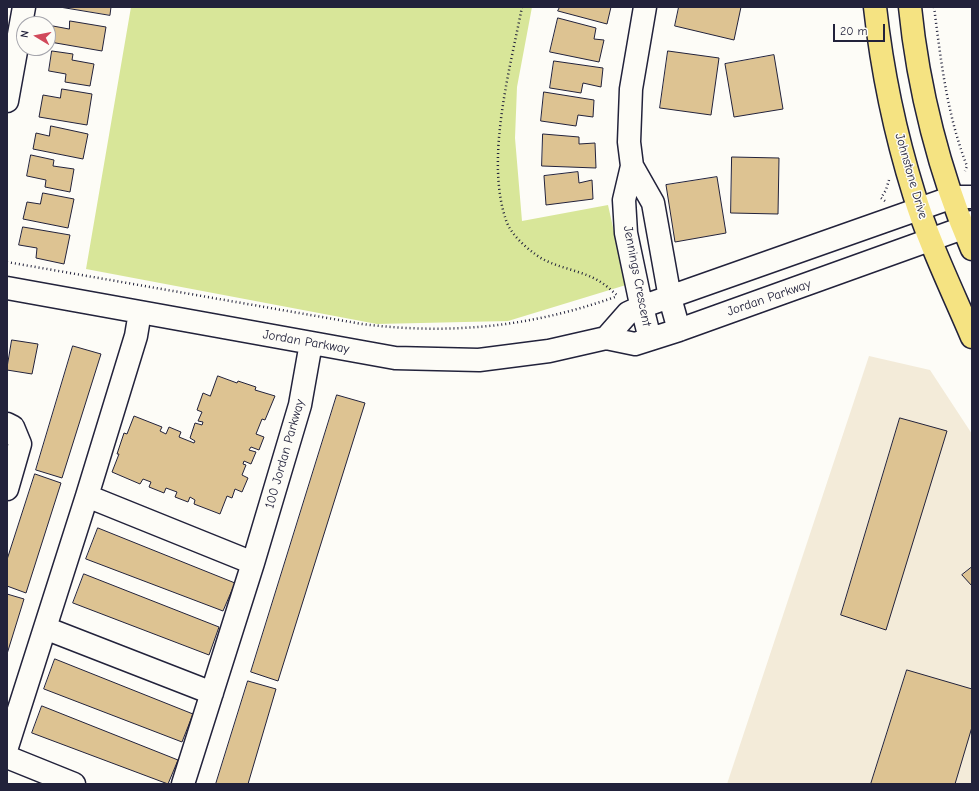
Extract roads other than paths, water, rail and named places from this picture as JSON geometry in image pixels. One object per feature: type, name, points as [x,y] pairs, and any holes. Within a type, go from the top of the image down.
[{"type":"main road","name":"Johnstone Drive","points":[[875,7],[884,72],[898,133],[920,210],[972,337]]},
{"type":"main road","points":[[910,7],[921,81],[938,148],[963,197],[972,249]]},
{"type":"street","points":[[7,101],[12,41],[24,7]]},
{"type":"street","name":"Jennings Crescent","points":[[645,7],[631,89],[629,142],[632,166],[624,200],[633,304],[650,339]]},
{"type":"street","name":"Jennings Crescent","points":[[632,166],[653,202],[670,298],[679,330]]},
{"type":"street","points":[[606,338],[628,313],[633,304],[670,298],[920,210],[963,197]]},
{"type":"street","name":"Jordan Parkway","points":[[7,288],[394,358],[479,360],[549,351],[606,338],[635,344],[679,330],[931,240],[968,225]]},
{"type":"street","points":[[7,747],[136,336],[140,312]]},
{"type":"street","name":"100 Jordan Parkway","points":[[183,784],[253,563],[300,405],[311,343]]},
{"type":"street","points":[[7,424],[13,427],[20,444],[7,489]]},
{"type":"street","points":[[87,496],[253,563]]},
{"type":"street","points":[[45,628],[212,693]]},
{"type":"street","points":[[7,757],[74,784]]}]
